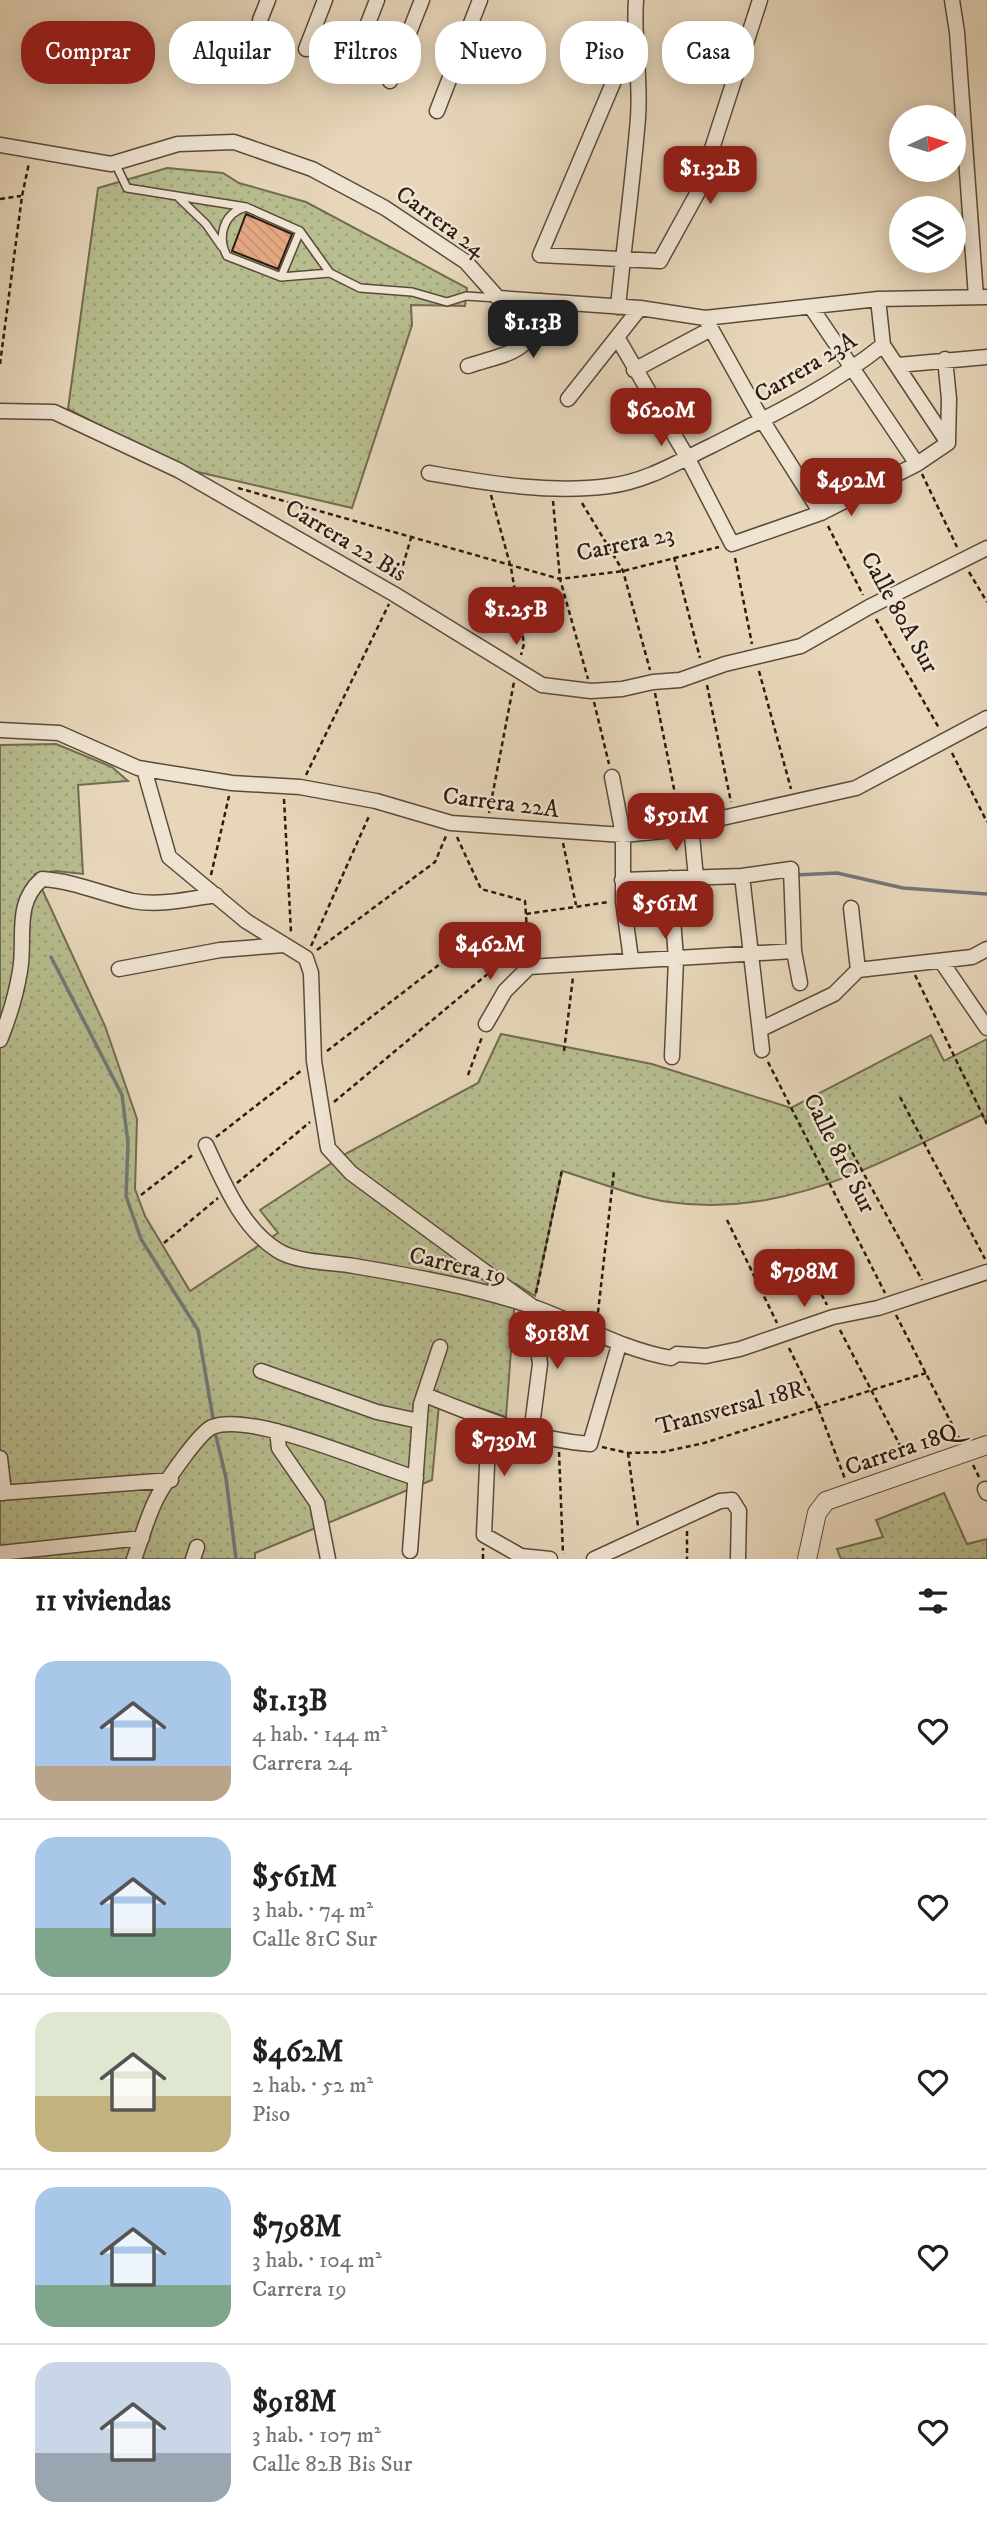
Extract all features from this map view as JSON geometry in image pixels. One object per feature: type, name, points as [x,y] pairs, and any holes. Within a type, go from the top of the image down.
[{"type":"street","points":[[260,20],[268,0]]},
{"type":"street","points":[[306,49],[325,0]]},
{"type":"street","points":[[369,21],[377,0]]},
{"type":"street","points":[[414,21],[422,0]]},
{"type":"street","points":[[437,111],[480,0]]},
{"type":"street","points":[[634,21],[636,0]]},
{"type":"street","points":[[613,84],[540,256],[660,261],[691,203],[760,0]]},
{"type":"street","points":[[498,298],[640,308],[708,323],[878,299],[982,297],[952,0]]},
{"type":"street","points":[[618,307],[638,119],[638,84]]},
{"type":"street","name":"Carrera 24","points":[[0,145],[115,163],[178,144],[234,142],[312,169],[385,208],[466,262],[498,298]]},
{"type":"street","points":[[878,299],[883,345],[948,443]]},
{"type":"street","points":[[468,366],[513,351],[525,344],[537,328],[541,301]]},
{"type":"street","points":[[811,307],[917,464]]},
{"type":"street","points":[[568,399],[640,308]]},
{"type":"street","points":[[634,370],[708,323]]},
{"type":"street","points":[[708,323],[762,421],[821,513]]},
{"type":"street","points":[[617,337],[687,457],[732,544],[821,513],[917,464],[948,443]]},
{"type":"street","name":"Carrera 23A","points":[[429,473],[487,483],[573,489],[612,486],[656,474],[762,421],[854,369],[883,345]]},
{"type":"street","points":[[898,365],[987,357]]},
{"type":"street","points":[[945,359],[949,399],[948,443]]},
{"type":"street","name":"Carrera 22 Bis","points":[[0,411],[54,412],[178,470],[394,594],[542,685],[591,691],[622,689],[653,682],[680,680],[755,656],[801,646],[869,607],[962,558],[987,548]]},
{"type":"street","name":"Carrera 22A","points":[[0,730],[59,733],[144,769],[232,783],[300,787],[376,801],[452,823],[561,833],[623,835],[686,826],[856,788],[987,718]]},
{"type":"street","points":[[144,769],[169,856],[246,921],[306,958],[312,973],[314,1061],[328,1148],[351,1172],[533,1307],[540,1364],[531,1434]]},
{"type":"street","points":[[612,777],[623,835],[623,901],[631,959]]},
{"type":"street","points":[[686,826],[696,878]]},
{"type":"street","points":[[622,880],[741,876],[791,869],[794,951],[800,983]]},
{"type":"street","points":[[741,876],[749,955],[761,1029],[761,1050]]},
{"type":"street","points":[[670,878],[676,959],[672,1057]]},
{"type":"street","points":[[0,1040],[16,993],[21,967],[23,907],[31,888],[42,879],[59,880],[136,901],[172,902],[212,891]]},
{"type":"street","points":[[851,908],[858,970]]},
{"type":"street","points":[[527,942],[528,967]]},
{"type":"street","points":[[119,969],[220,950],[288,947]]},
{"type":"street","points":[[761,1029],[834,994],[858,970],[972,957],[987,949]]},
{"type":"street","points":[[486,1024],[505,990],[528,967],[794,951]]},
{"type":"street","points":[[941,961],[987,1028]]},
{"type":"street","name":"Carrera 19","points":[[205,1145],[227,1191],[260,1235],[285,1253],[397,1273],[533,1307],[620,1345],[671,1358],[677,1354],[706,1356],[740,1349],[833,1317],[928,1293],[987,1272]]},
{"type":"street","points":[[425,1395],[531,1434],[558,1442],[590,1444],[620,1345]]},
{"type":"street","points":[[410,1551],[419,1421],[440,1347]]},
{"type":"street","points":[[261,1371],[377,1412],[419,1421]]},
{"type":"street","points":[[489,1420],[484,1535],[521,1556],[550,1559]]},
{"type":"street","points":[[134,1559],[159,1494],[209,1428],[241,1423],[277,1431],[416,1478]]},
{"type":"street","points":[[277,1431],[279,1448],[317,1503],[328,1559]]},
{"type":"street","name":"Carrera 18Q","points":[[807,1559],[817,1513],[831,1499],[987,1445]]},
{"type":"street","points":[[0,1458],[2,1493],[171,1480]]},
{"type":"street","points":[[594,1559],[720,1501],[734,1500],[739,1511],[738,1559]]},
{"type":"street","points":[[0,1553],[142,1538]]},
{"type":"lane","points":[[115,163],[127,188],[246,208],[300,231],[330,272],[360,288],[412,292],[447,302],[466,296],[498,298]]},
{"type":"lane","points":[[178,197],[206,224],[227,256],[281,277],[330,272]]},
{"type":"lane","points":[[227,256],[222,242],[224,226],[233,214],[246,208]]},
{"type":"lane","points":[[281,277],[300,231]]},
{"type":"path","points":[[0,364],[22,196],[32,150]]},
{"type":"path","points":[[0,199],[22,196]]},
{"type":"path","points":[[917,464],[962,558],[987,602]]},
{"type":"path","name":"Carrera 23","points":[[230,485],[561,579],[623,571],[732,544]]},
{"type":"path","points":[[552,488],[561,579],[612,777]]},
{"type":"path","points":[[573,489],[623,571],[653,682],[686,826]]},
{"type":"path","name":"Calle 80A Sur","points":[[821,513],[869,607],[946,741],[987,822]]},
{"type":"path","points":[[300,787],[394,594],[411,538]]},
{"type":"path","points":[[732,544],[755,656],[794,803]]},
{"type":"path","points":[[212,891],[232,783]]},
{"type":"path","points":[[284,787],[288,947]]},
{"type":"path","points":[[306,958],[376,801]]},
{"type":"path","points":[[306,958],[435,862],[452,823]]},
{"type":"path","points":[[164,1243],[527,942],[525,901],[481,889],[452,823]]},
{"type":"path","points":[[561,833],[576,906]]},
{"type":"path","points":[[526,914],[623,901]]},
{"type":"path","points":[[564,1051],[575,963]]},
{"type":"path","points":[[911,966],[987,1124]]},
{"type":"path","points":[[468,1074],[486,1024]]},
{"type":"path","name":"Calle 81C Sur","points":[[761,1050],[956,1433]]},
{"type":"path","points":[[900,1097],[987,1262]]},
{"type":"path","points":[[848,1145],[928,1293]]},
{"type":"path","points":[[533,1307],[562,1170]]},
{"type":"path","points":[[595,1335],[614,1171]]},
{"type":"path","points":[[798,1249],[903,1450]]},
{"type":"path","name":"Transversal 18R","points":[[590,1444],[628,1452],[663,1452],[704,1443],[870,1388],[926,1373]]},
{"type":"path","points":[[558,1442],[563,1559]]},
{"type":"path","points":[[628,1452],[640,1540]]},
{"type":"path","points":[[967,1453],[986,1491]]},
{"type":"path","points":[[687,1518],[687,1559]]},
{"type":"green space","points":[[167,168],[223,173],[239,183],[306,202],[467,288],[465,306],[411,305],[412,325],[352,508],[181,468],[68,409],[98,188]]},
{"type":"green space","points":[[56,744],[112,767],[128,781],[78,785],[83,874],[56,871],[35,874],[105,1026],[137,1119],[135,1189],[145,1216],[190,1291],[278,1233],[260,1210],[347,1153],[478,1083],[501,1034],[652,1064],[791,1108],[931,1035],[944,1061],[987,1039],[987,1123],[982,1115],[869,1168],[792,1194],[753,1202],[712,1205],[656,1200],[562,1171],[535,1296],[516,1284],[506,1417],[440,1394],[432,1480],[255,1553],[255,1559],[0,1559],[0,745]]},
{"type":"green space","points":[[944,1493],[967,1544],[987,1539],[987,1559],[841,1559],[837,1549],[883,1537],[876,1520]]},
{"type":"building","points":[[246,214],[292,234],[278,269],[232,251]]},
{"type":"waterway","points":[[795,875],[837,873],[903,888],[987,894]]},
{"type":"waterway","points":[[51,957],[122,1095],[128,1143],[126,1196],[141,1239],[198,1330],[214,1424]]},
{"type":"waterway","points":[[215,1432],[226,1478],[236,1559]]}]
